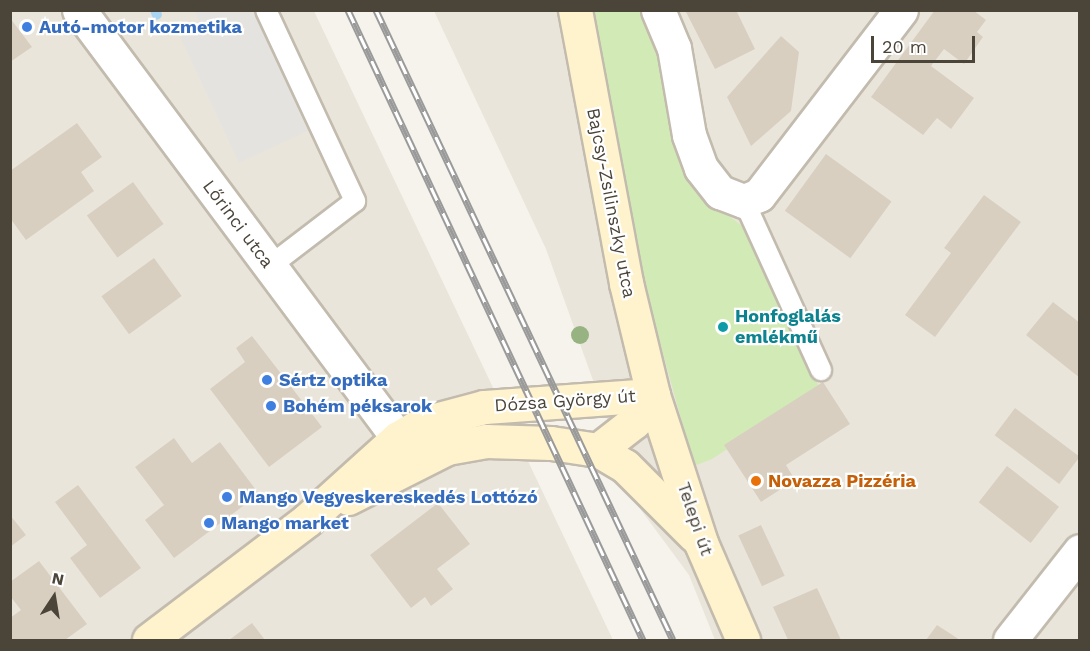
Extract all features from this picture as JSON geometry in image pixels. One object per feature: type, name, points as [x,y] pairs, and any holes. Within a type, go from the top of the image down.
[{"type":"main road","name":"Bajcsy-Zsilinszky utca","points":[[575,10],[626,283],[653,395]]},
{"type":"main road","name":"Dózsa György út","points":[[149,640],[307,519],[398,438],[424,423],[484,407],[653,395]]},
{"type":"main road","name":"Dózsa György út","points":[[307,519],[447,448],[486,441],[525,441],[598,450],[634,422],[653,395]]},
{"type":"main road","name":"Telepi út","points":[[653,395],[701,543],[743,640]]},
{"type":"main road","points":[[598,450],[625,466],[701,543]]},
{"type":"street","name":"Lőrinci utca","points":[[79,10],[398,438]]},
{"type":"street","points":[[658,10],[674,48],[689,135],[701,168],[720,192],[751,198],[901,10]]},
{"type":"street","points":[[1010,640],[1080,551]]},
{"type":"lane","points":[[266,10],[355,201],[270,266]]},
{"type":"lane","points":[[751,198],[821,370]]},
{"type":"shaded area","points":[[10,11],[314,11],[613,640],[11,640]]},
{"type":"shaded area","points":[[194,11],[253,11],[308,131],[239,163],[180,37],[202,27]]},
{"type":"shaded area","points":[[434,11],[1079,11],[1079,640],[715,640],[689,575],[638,506],[546,249]]},
{"type":"green space","points":[[646,10],[709,201],[749,231],[820,389],[712,459],[694,466],[645,288],[591,18],[594,11]]},
{"type":"building","points":[[685,10],[736,10],[755,49],[715,69]]},
{"type":"building","points":[[935,10],[973,10],[986,20],[977,32],[983,37],[964,64],[944,49],[931,66],[974,98],[951,129],[937,118],[923,135],[871,97]]},
{"type":"building","points":[[10,18],[32,47],[10,62]]},
{"type":"building","points":[[781,36],[799,52],[791,111],[751,146],[727,97]]},
{"type":"building","points":[[77,123],[102,157],[81,172],[94,191],[26,240],[10,218],[10,171]]},
{"type":"building","points":[[826,154],[892,202],[850,258],[785,211]]},
{"type":"building","points":[[133,182],[164,224],[117,258],[87,216]]},
{"type":"building","points":[[984,195],[1021,222],[935,337],[905,315],[951,253],[944,248]]},
{"type":"building","points":[[154,258],[182,296],[129,334],[101,296]]},
{"type":"building","points":[[1053,302],[1080,323],[1080,378],[1026,335]]},
{"type":"building","points":[[252,336],[322,427],[269,467],[210,389],[245,362],[236,348]]},
{"type":"building","points":[[823,382],[850,424],[786,465],[795,480],[761,502],[724,445]]},
{"type":"building","points":[[1015,408],[1080,457],[1059,484],[995,435]]},
{"type":"building","points":[[174,438],[192,463],[220,442],[259,494],[174,558],[145,520],[164,505],[135,467]]},
{"type":"building","points":[[1007,466],[1059,507],[1031,543],[979,502]]},
{"type":"building","points":[[78,485],[141,568],[100,598],[70,558],[87,545],[55,502]]},
{"type":"building","points":[[438,503],[470,544],[437,569],[453,589],[431,606],[425,597],[411,608],[370,555]]},
{"type":"building","points":[[10,515],[26,535],[10,547]]},
{"type":"building","points":[[761,525],[785,576],[762,586],[738,536]]},
{"type":"building","points":[[39,561],[87,624],[65,640],[10,640],[10,618],[21,610],[10,596],[10,582]]},
{"type":"building","points":[[817,588],[841,640],[788,640],[773,607]]},
{"type":"building","points":[[252,623],[265,640],[229,640]]},
{"type":"building","points":[[937,625],[960,640],[926,640]]},
{"type":"waterway","points":[[155,10],[157,15]]},
{"type":"railway","points":[[348,10],[643,640]]},
{"type":"railway","points":[[376,10],[673,640]]},
{"type":"place","name":"Autó-motor kozmetika","points":[[27,27]]},
{"type":"place","name":"Honfoglalás emlékmű","points":[[723,327]]},
{"type":"place","name":"Sértz optika","points":[[267,380]]},
{"type":"place","name":"Bohém péksarok","points":[[271,406]]},
{"type":"place","name":"Novazza Pizzéria","points":[[756,481]]},
{"type":"place","name":"Mango Vegyeskereskedés Lottózó","points":[[227,497]]},
{"type":"place","name":"Mango market","points":[[209,523]]}]
